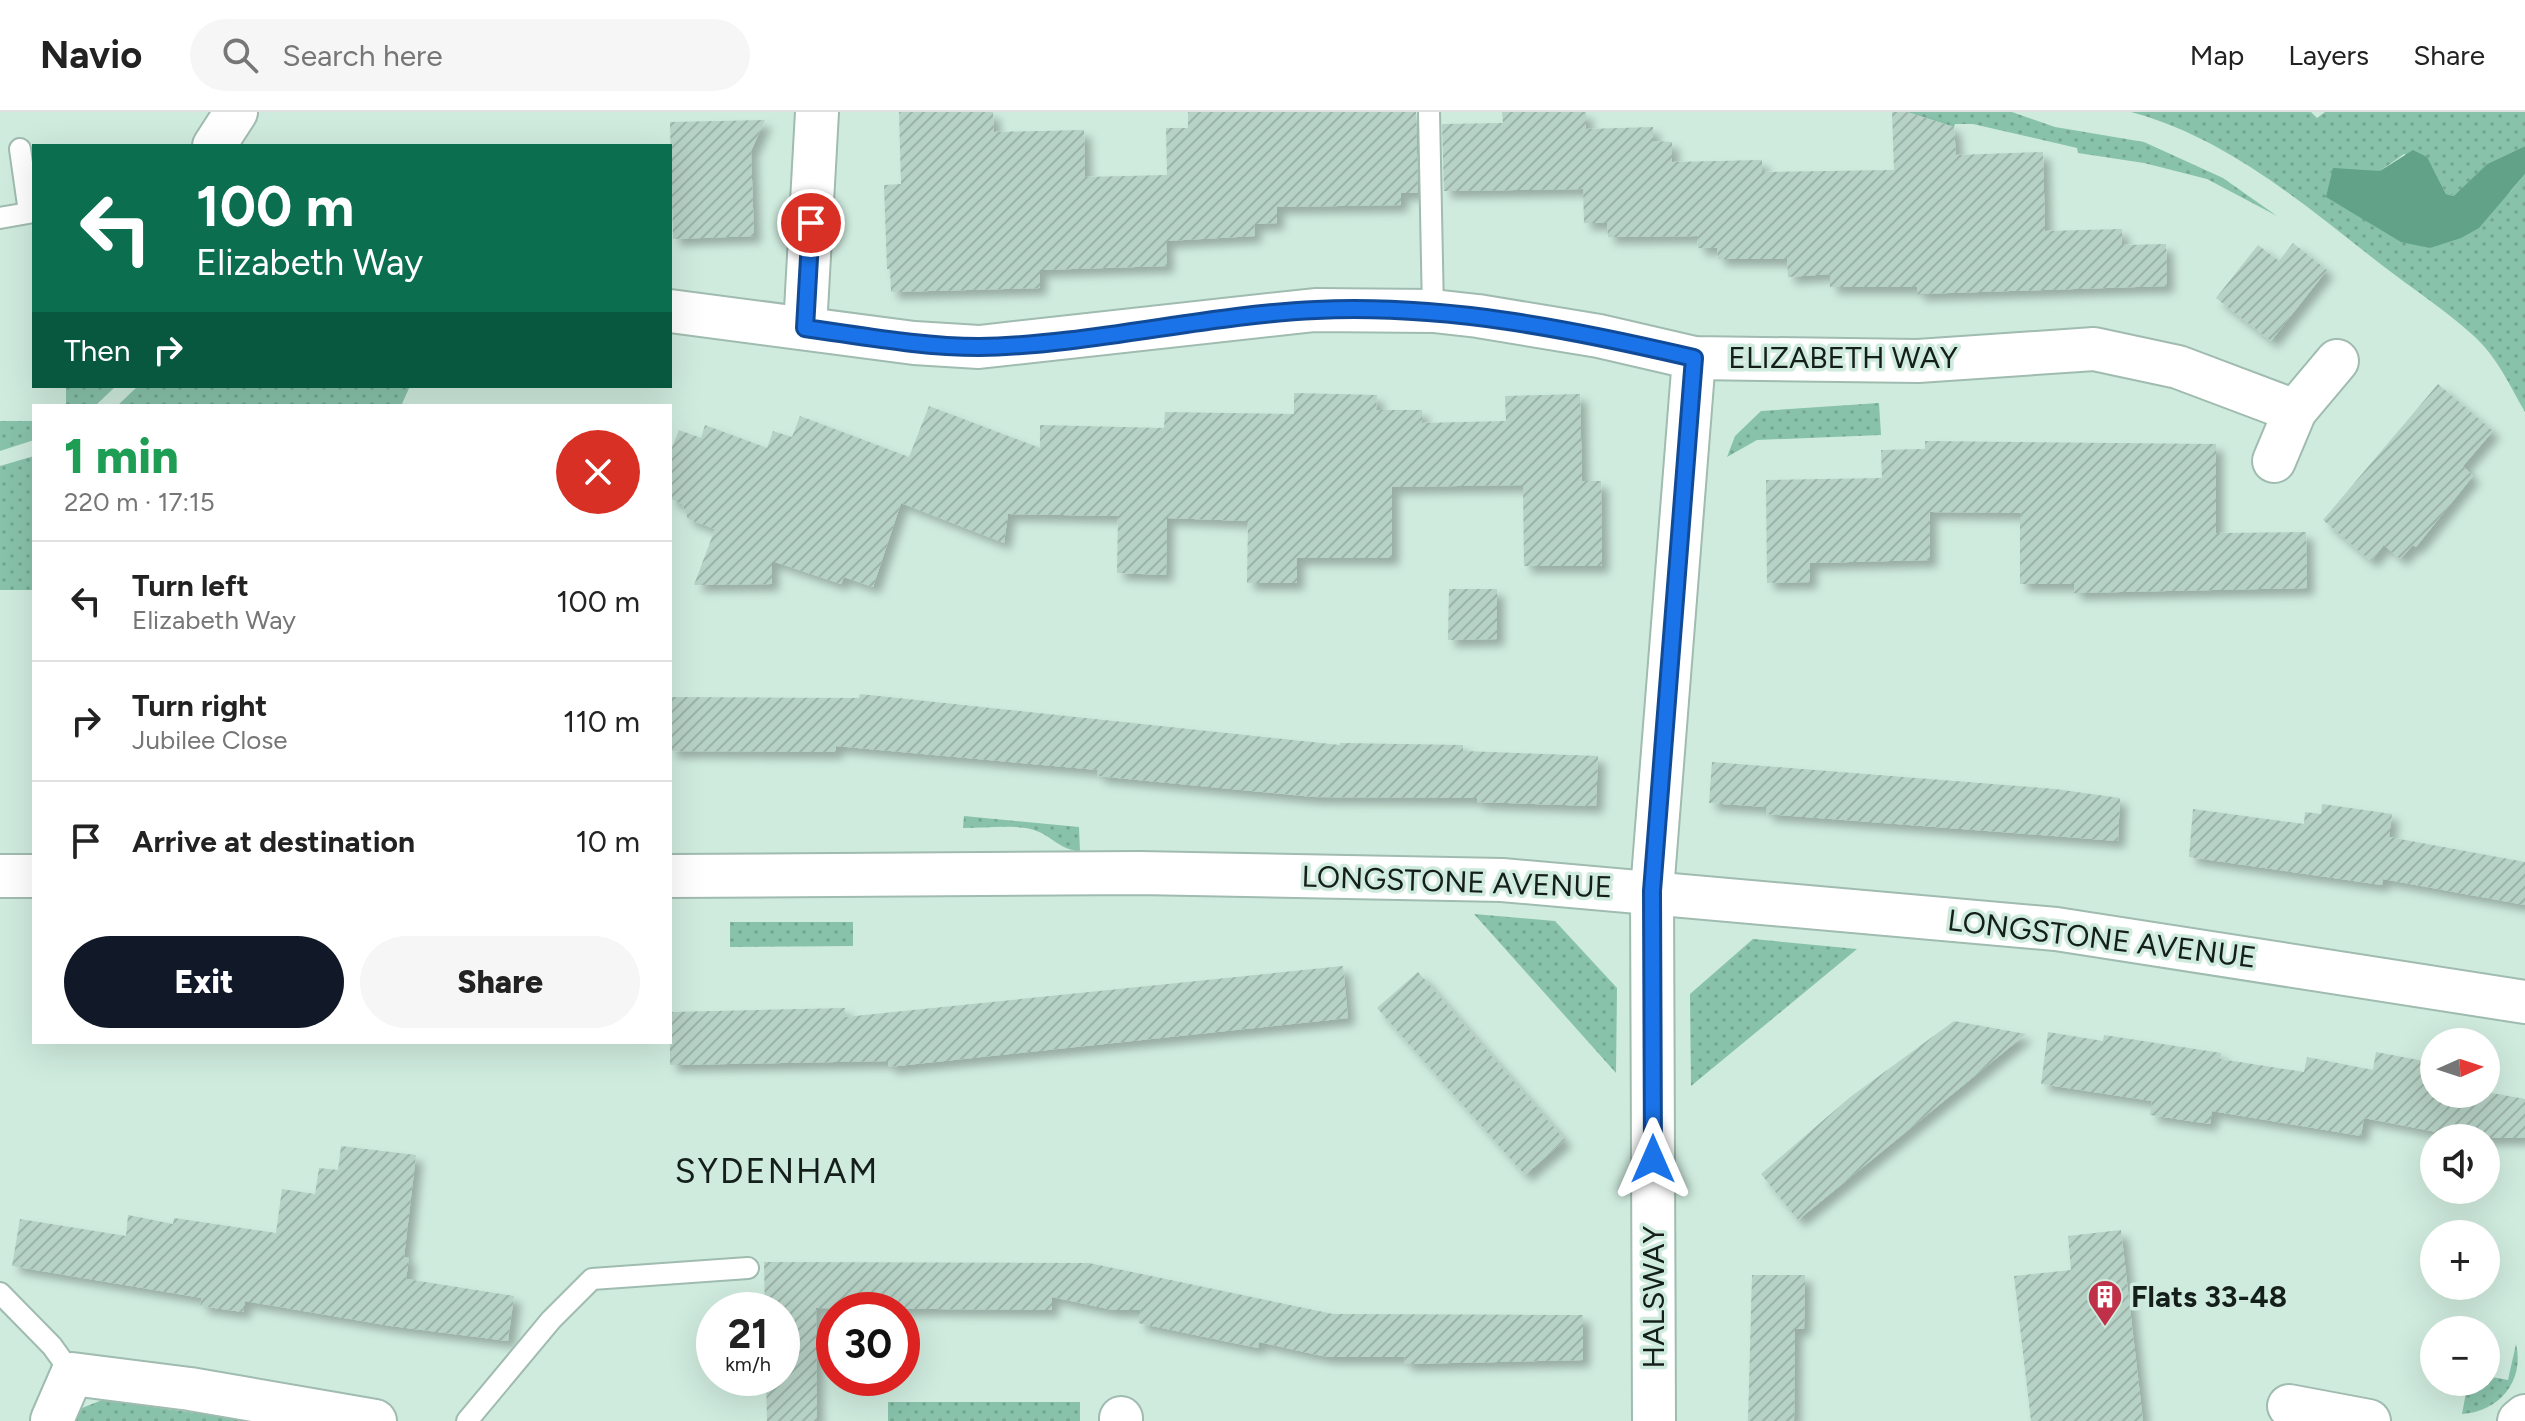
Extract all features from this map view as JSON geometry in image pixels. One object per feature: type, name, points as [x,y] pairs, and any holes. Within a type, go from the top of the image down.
[{"type":"street","points":[[215,144],[236,112]]},
{"type":"street","points":[[805,328],[817,112]]},
{"type":"street","name":"ELIZABETH WAY","points":[[672,311],[914,343],[979,347],[1315,310],[1433,311],[1599,336],[1694,358],[1918,361],[2094,349],[2178,367],[2295,411]]},
{"type":"street","name":"HALSWAY","points":[[1654,1421],[1652,891],[1694,358]]},
{"type":"street","points":[[2274,461],[2295,411],[2337,361]]},
{"type":"street","name":"LONGSTONE AVENUE","points":[[672,876],[1257,875],[1502,880],[2056,929],[2525,1002]]},
{"type":"street","points":[[0,876],[32,876]]},
{"type":"street","points":[[52,1420],[72,1374],[190,1389],[375,1421]]},
{"type":"street","points":[[2289,1406],[2369,1421]]},
{"type":"street","points":[[2519,1421],[2525,1416]]},
{"type":"lane","points":[[1429,112],[1433,311]]},
{"type":"lane","points":[[0,218],[32,212],[20,149]]},
{"type":"lane","points":[[467,1421],[551,1320],[592,1279],[748,1268]]},
{"type":"lane","points":[[0,1293],[52,1346],[72,1374]]},
{"type":"shaded area","points":[[1907,112],[2012,112],[2055,127],[2144,142],[2223,178],[2277,216],[2207,179],[2144,163],[2078,153],[2077,148],[1973,124],[1955,124],[1954,127]]},
{"type":"shaded area","points":[[2131,112],[2311,112],[2317,118],[2325,112],[2525,112],[2525,146],[2487,164],[2455,196],[2446,194],[2432,167],[2404,154],[2380,171],[2362,171],[2430,248],[2511,191],[2525,174],[2525,412],[2497,363],[2475,337],[2325,220],[2233,156],[2167,124]]},
{"type":"shaded area","points":[[2525,146],[2525,174],[2479,228],[2461,238],[2430,248],[2401,242],[2326,197],[2333,168],[2380,171],[2413,150],[2427,157],[2446,194],[2454,196],[2487,164]]},
{"type":"shaded area","points":[[66,388],[114,388],[97,404],[66,404]]},
{"type":"shaded area","points":[[136,388],[409,388],[402,404],[119,404]]},
{"type":"shaded area","points":[[1879,403],[1881,435],[1757,440],[1727,457],[1735,436],[1761,411]]},
{"type":"shaded area","points":[[0,421],[32,421],[32,441],[0,451]]},
{"type":"shaded area","points":[[32,457],[32,590],[0,590],[0,466]]},
{"type":"shaded area","points":[[964,816],[1079,827],[1080,851],[1026,828],[963,828]]},
{"type":"shaded area","points":[[1474,914],[1555,921],[1617,988],[1616,1073]]},
{"type":"shaded area","points":[[730,922],[853,922],[853,946],[730,947]]},
{"type":"shaded area","points":[[1753,939],[1857,949],[1691,1086],[1690,994]]},
{"type":"shaded area","points":[[2516,1344],[2516,1371],[2506,1392],[2487,1408],[2462,1414],[2465,1396],[2500,1396],[2500,1379],[2508,1380]]},
{"type":"shaded area","points":[[102,1400],[254,1421],[69,1421],[82,1408]]},
{"type":"shaded area","points":[[888,1402],[1080,1402],[1080,1421],[888,1421]]},
{"type":"building","points":[[899,112],[993,112],[994,132],[1084,130],[1085,177],[1167,175],[1166,128],[1188,128],[1188,112],[1416,112],[1418,193],[1401,193],[1401,205],[1277,207],[1277,223],[1254,224],[1255,236],[1166,241],[1167,266],[1040,270],[1040,288],[891,292],[890,269],[887,269],[884,185],[901,184]]},
{"type":"building","points":[[1502,112],[1586,112],[1586,129],[1653,127],[1653,141],[1672,142],[1672,162],[1762,160],[1762,172],[1894,170],[1892,112],[1907,112],[1954,127],[1956,155],[2043,152],[2045,231],[2122,229],[2122,245],[2166,244],[2167,286],[1917,294],[1917,287],[1830,287],[1830,274],[1788,277],[1787,259],[1718,259],[1717,248],[1698,248],[1697,236],[1608,237],[1607,223],[1584,223],[1583,189],[1444,191],[1442,124],[1503,123]]},
{"type":"building","points":[[765,120],[751,151],[754,236],[673,239],[670,122]]},
{"type":"building","points":[[2293,243],[2327,270],[2271,341],[2216,298],[2258,245],[2279,261]]},
{"type":"building","points":[[2438,384],[2493,431],[2463,466],[2473,476],[2416,547],[2413,545],[2400,559],[2384,545],[2371,561],[2323,520]]},
{"type":"building","points":[[1294,393],[1377,395],[1376,410],[1422,410],[1422,423],[1506,421],[1505,396],[1580,394],[1582,481],[1601,481],[1602,566],[1524,566],[1523,485],[1392,487],[1392,558],[1297,558],[1297,583],[1247,583],[1248,521],[1167,518],[1166,575],[1117,573],[1118,516],[1008,514],[1004,543],[901,503],[873,587],[844,577],[841,584],[772,561],[772,584],[694,585],[715,529],[688,519],[682,504],[672,500],[672,447],[679,430],[701,438],[705,425],[767,448],[773,431],[792,437],[800,416],[909,457],[929,406],[1040,448],[1040,425],[1164,428],[1165,412],[1294,414]]},
{"type":"building","points":[[1925,441],[2216,444],[2216,533],[2306,532],[2307,588],[2074,593],[2074,584],[2020,584],[2020,513],[1930,512],[1930,560],[1810,563],[1810,582],[1767,583],[1766,480],[1882,478],[1881,450],[1925,449]]},
{"type":"building","points":[[1449,589],[1497,589],[1497,639],[1448,640]]},
{"type":"building","points":[[860,694],[1340,745],[1463,745],[1463,751],[1598,756],[1596,806],[1477,802],[1477,798],[1314,797],[1097,776],[1098,770],[836,746],[836,752],[672,751],[672,697],[859,698]]},
{"type":"building","points":[[1712,762],[2055,789],[2120,798],[2118,841],[1766,814],[1766,807],[1709,803]]},
{"type":"building","points":[[2322,804],[2392,814],[2389,837],[2525,862],[2525,905],[2383,879],[2382,885],[2189,857],[2193,809],[2304,824],[2305,812],[2321,814]]},
{"type":"building","points":[[1343,966],[1348,1018],[888,1067],[888,1061],[670,1065],[672,1012],[845,1008],[845,1017]]},
{"type":"building","points":[[1418,972],[1565,1140],[1525,1175],[1377,1008]]},
{"type":"building","points":[[1954,1021],[2026,1034],[1798,1220],[1761,1174],[1849,1098]]},
{"type":"building","points":[[2048,1032],[2103,1041],[2104,1035],[2221,1053],[2220,1059],[2304,1072],[2307,1057],[2373,1070],[2376,1052],[2420,1060],[2420,1108],[2500,1108],[2500,1095],[2525,1099],[2525,1138],[2500,1138],[2500,1124],[2420,1124],[2420,1129],[2364,1118],[2361,1136],[2212,1111],[2210,1124],[2150,1115],[2152,1101],[2041,1084]]},
{"type":"building","points":[[341,1146],[416,1155],[404,1257],[409,1258],[406,1279],[514,1296],[508,1341],[391,1326],[245,1301],[243,1312],[200,1306],[202,1298],[12,1266],[20,1219],[126,1236],[128,1215],[173,1224],[174,1218],[276,1233],[282,1189],[315,1194],[319,1168],[338,1170]]},
{"type":"building","points":[[2121,1230],[2143,1421],[2031,1421],[2014,1276],[2071,1270],[2068,1236]]},
{"type":"building","points":[[764,1262],[1089,1263],[1333,1314],[1583,1315],[1583,1360],[1404,1364],[1405,1357],[1327,1357],[1259,1342],[1258,1348],[1138,1323],[1141,1310],[1113,1310],[1052,1297],[1052,1310],[920,1309],[920,1292],[816,1292],[817,1421],[767,1421],[766,1396],[800,1396],[800,1292],[765,1292]]},
{"type":"building","points":[[1752,1275],[1805,1275],[1804,1329],[1795,1329],[1794,1421],[1748,1421]]},
{"type":"place","name":"Flats 33-48","points":[[2105,1328]]},
{"type":"district","name":"SYDENHAM","points":[[777,1171]]},
{"type":"route","points":[[811,223],[805,328],[914,343],[979,347],[1047,342],[1315,310],[1433,311],[1599,336],[1694,358],[1652,891],[1653,1159]]}]
